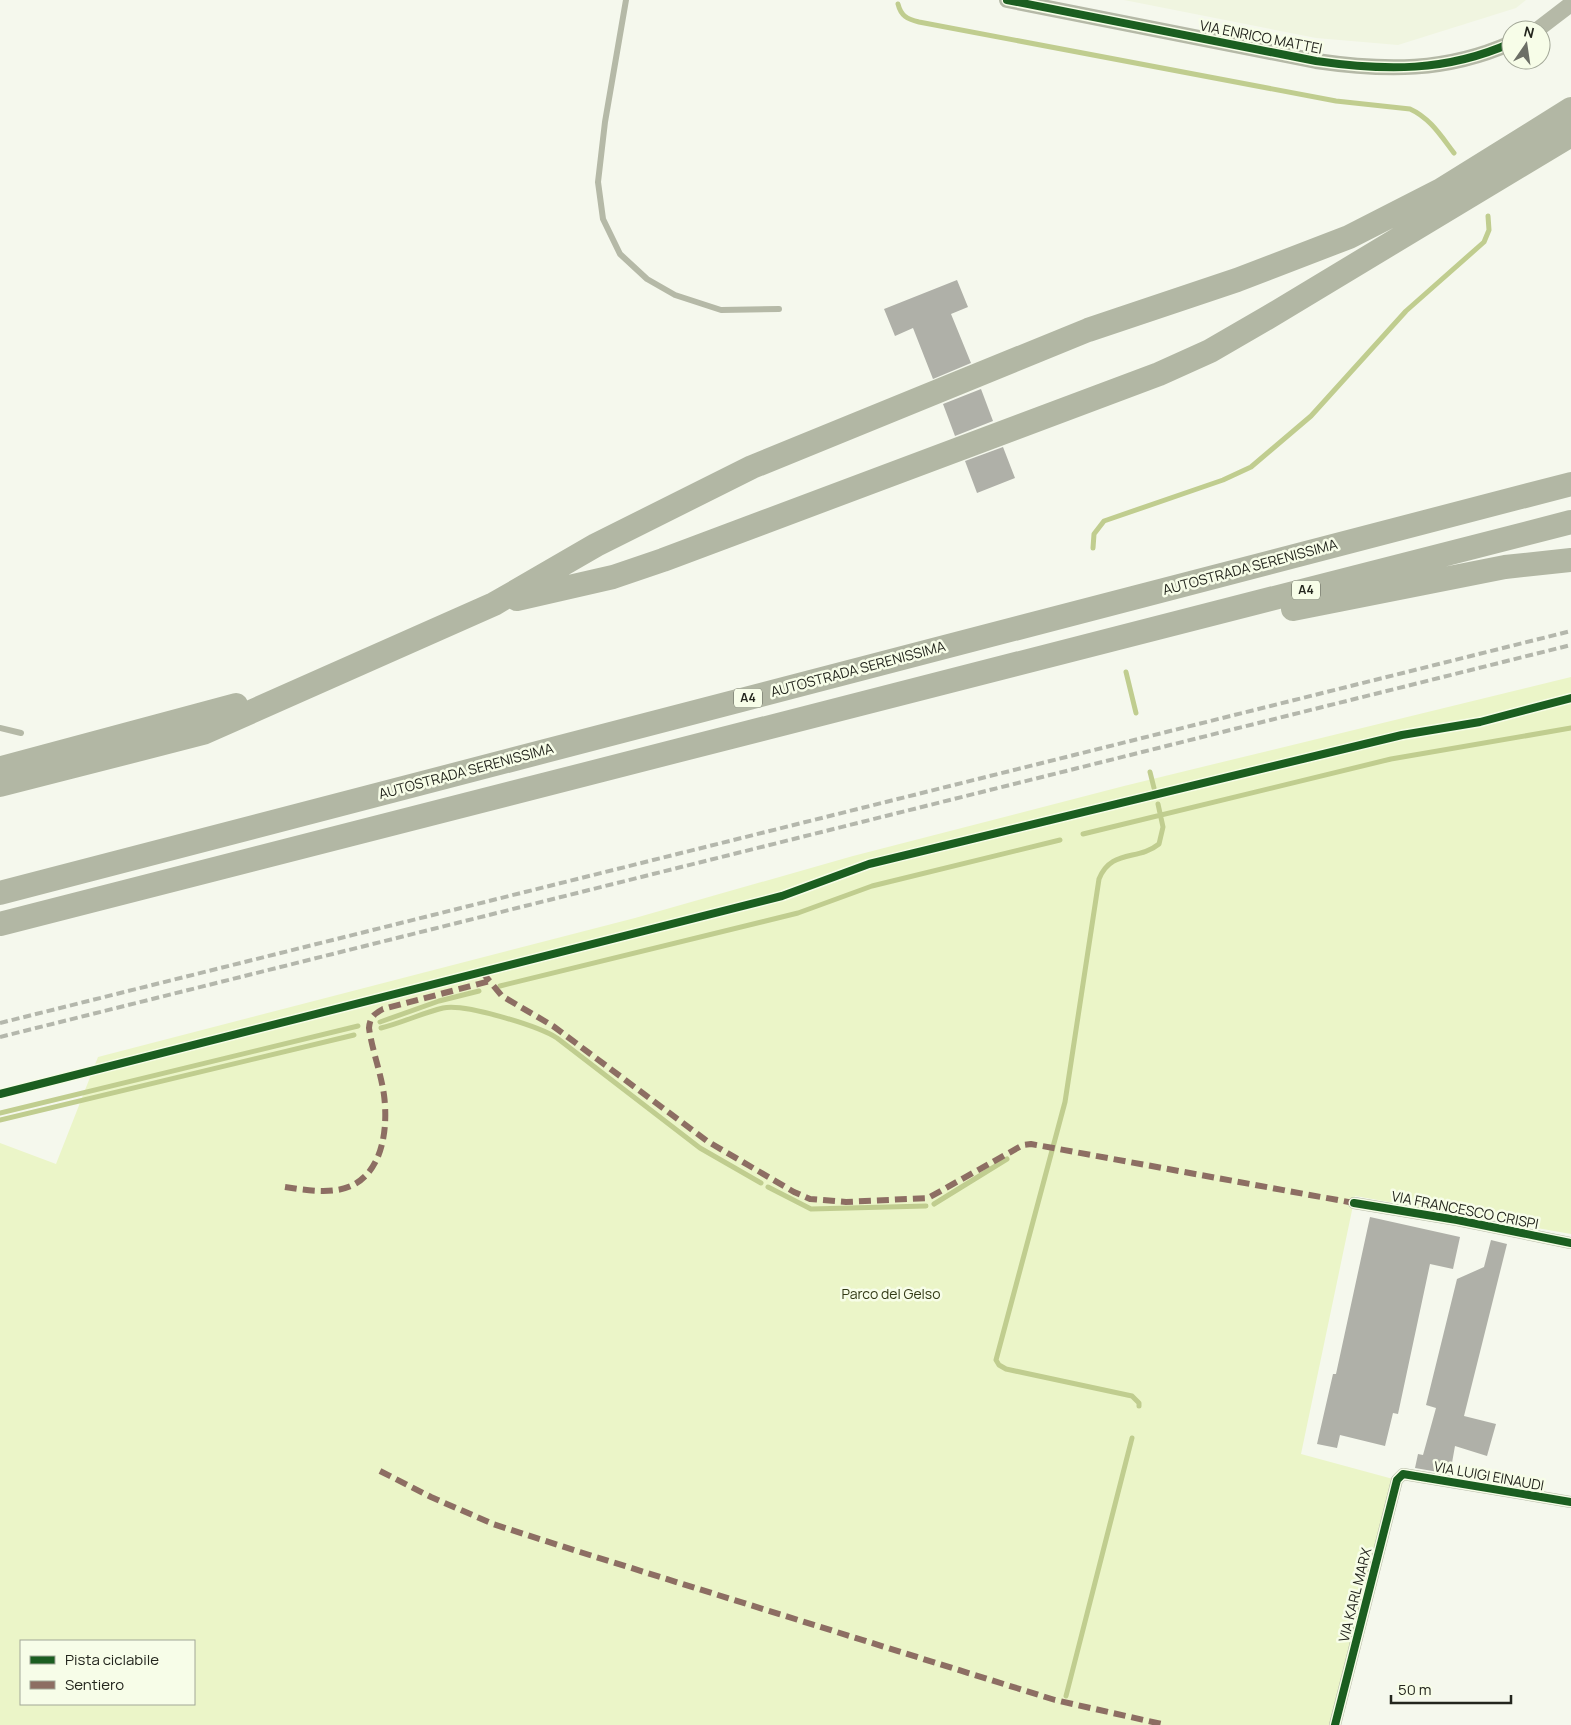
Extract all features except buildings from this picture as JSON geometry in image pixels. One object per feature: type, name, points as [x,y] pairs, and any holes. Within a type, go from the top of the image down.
[{"type":"highway","points":[[0,786],[203,733],[494,604],[612,536],[752,467],[1088,330],[1237,280],[1349,237],[1441,190],[1571,109]]},
{"type":"highway","points":[[494,604],[612,577],[663,560],[1159,374],[1210,351],[1267,318],[1571,135]]},
{"type":"highway","points":[[1495,503],[1571,472]]},
{"type":"highway","name":"AUTOSTRADA SERENISSIMA","points":[[0,893],[1571,484]]},
{"type":"highway","name":"A4","points":[[0,924],[1571,522]]},
{"type":"highway","points":[[1042,658],[1505,567],[1571,560]]},
{"type":"highway","points":[[0,768],[317,682]]},
{"type":"street","name":"VIA ENRICO MATTEI","points":[[1007,0],[1316,61],[1365,68],[1414,68],[1454,62],[1501,46]]},
{"type":"street","points":[[1550,20],[1571,4]]},
{"type":"street","name":"VIA FRANCESCO CRISPI","points":[[1354,1203],[1439,1216],[1571,1243]]},
{"type":"street","name":"VIA LUIGI EINAUDI","points":[[1403,1474],[1571,1502]]},
{"type":"street","name":"VIA KARL MARX","points":[[1335,1725],[1397,1480],[1403,1474]]},
{"type":"lane","points":[[626,0],[605,122],[598,182],[603,219],[620,254],[647,279],[675,295],[721,310],[779,309]]},
{"type":"lane","points":[[0,728],[21,733]]},
{"type":"shaded area","points":[[1124,0],[1526,0],[1516,8],[1398,45],[1316,38]]},
{"type":"green space","name":"Parco del Gelso","points":[[1571,677],[1571,1234],[1355,1196],[1301,1454],[1393,1479],[1333,1725],[0,1725],[0,1143],[56,1164],[98,1057],[635,918],[853,856],[1124,786]]},
{"type":"waterway","points":[[898,4],[905,16],[919,22],[1336,101],[1410,109],[1429,122],[1454,153]]},
{"type":"waterway","points":[[1093,548],[1094,534],[1104,521],[1223,480],[1251,467],[1311,416],[1406,311],[1484,242],[1489,230],[1488,216]]},
{"type":"waterway","points":[[1126,672],[1136,713]]},
{"type":"waterway","points":[[1083,834],[1391,759],[1571,728]]},
{"type":"waterway","points":[[1150,772],[1154,788]]},
{"type":"waterway","points":[[1139,1406],[1139,1403],[1132,1396],[1006,1369],[999,1365],[996,1360],[1065,1102],[1099,879],[1110,863],[1151,849],[1159,844],[1163,827],[1158,804]]},
{"type":"waterway","points":[[500,986],[798,913],[872,886],[1060,840]]},
{"type":"waterway","points":[[380,1022],[439,1001],[479,991]]},
{"type":"waterway","points":[[381,1028],[435,1010],[453,1007],[483,1012],[548,1033],[700,1148],[761,1183]]},
{"type":"waterway","points":[[0,1113],[358,1026]]},
{"type":"waterway","points":[[0,1120],[354,1035]]},
{"type":"waterway","points":[[934,1204],[1007,1159]]},
{"type":"waterway","points":[[768,1187],[811,1209],[926,1206]]},
{"type":"waterway","points":[[1066,1696],[1132,1438]]},
{"type":"railway","points":[[0,1023],[1571,631]]},
{"type":"railway","points":[[0,1037],[1571,645]]},
{"type":"marked path","points":[[482,972],[502,996],[553,1026],[707,1141],[794,1192],[810,1199],[846,1202],[928,1198],[1023,1145],[1031,1144],[1354,1203]]},
{"type":"marked path","points":[[285,1187],[319,1191],[345,1188],[363,1178],[377,1158],[382,1146],[385,1107],[383,1087],[369,1028],[371,1018],[383,1009],[490,981]]},
{"type":"marked path","points":[[380,1471],[431,1497],[493,1524],[1055,1700],[1166,1725]]},
{"type":"cycle path","points":[[1007,0],[1316,61],[1342,64],[1415,67],[1463,59],[1501,47]]},
{"type":"cycle path","points":[[0,1094],[782,896],[869,864],[1402,735],[1480,722],[1571,698]]},
{"type":"cycle path","points":[[1354,1203],[1457,1220],[1571,1243]]},
{"type":"cycle path","points":[[1335,1725],[1397,1480],[1403,1474],[1571,1502]]}]
